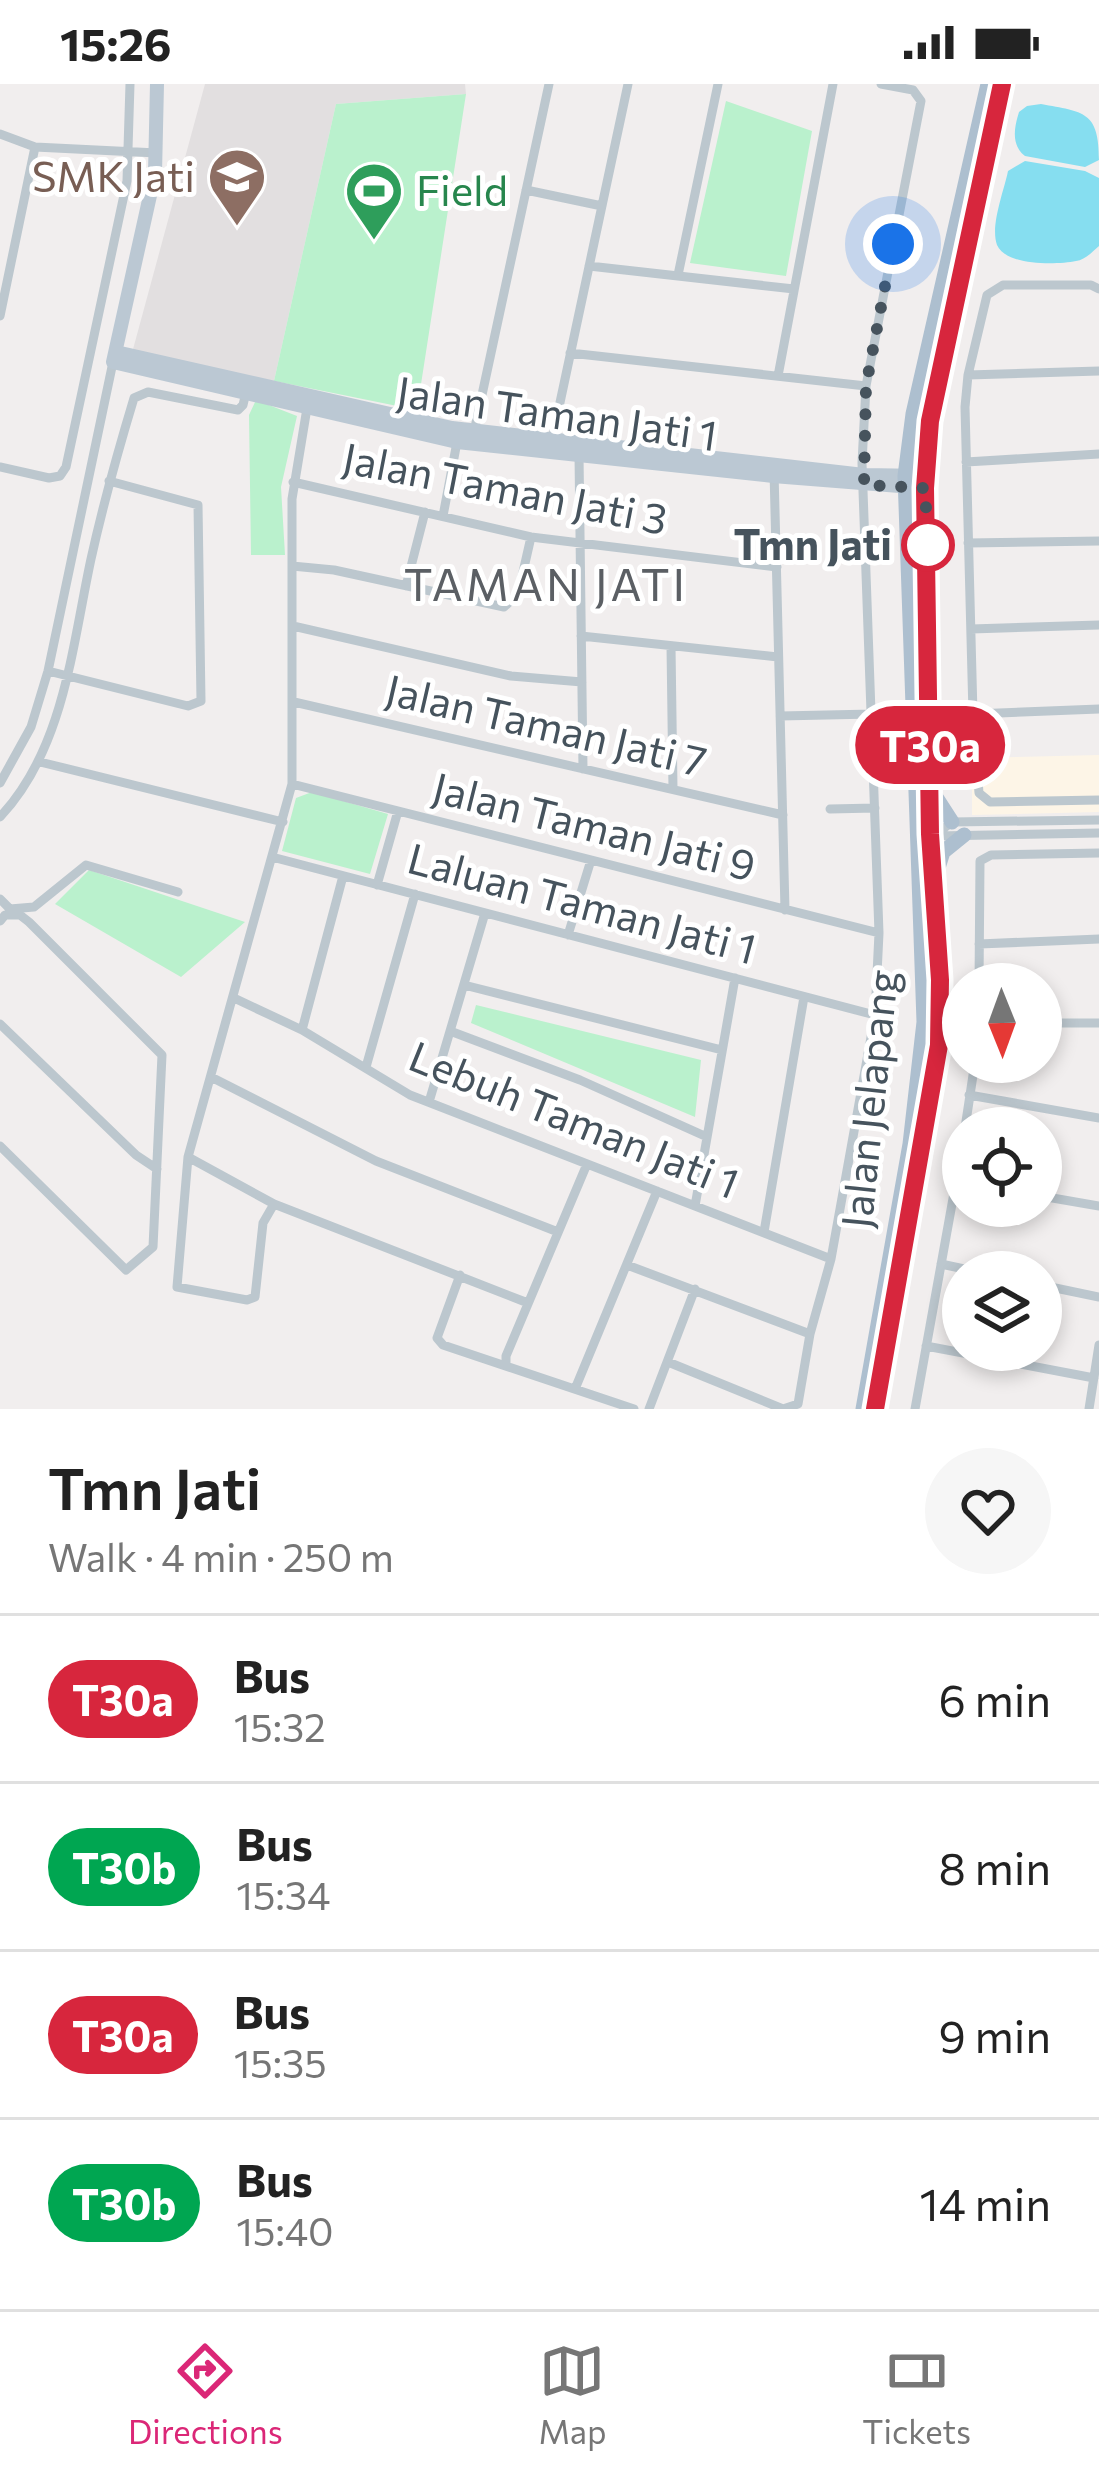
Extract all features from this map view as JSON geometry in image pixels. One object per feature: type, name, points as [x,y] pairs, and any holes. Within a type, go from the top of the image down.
[{"type":"main road","name":"Jalan Jelapang","points":[[875,1409],[939,1045],[940,980],[905,482],[913,414],[994,91]]},
{"type":"main road","name":"Jalan Jelapang","points":[[863,1409],[910,1144],[923,1022],[930,789],[925,482],[930,421],[994,91]]},
{"type":"main road","points":[[930,789],[952,822]]},
{"type":"main road","points":[[931,885],[943,852],[964,835]]},
{"type":"street","points":[[0,467],[49,478],[59,476],[66,467],[130,152],[130,84]]},
{"type":"street","points":[[0,783],[32,727],[48,671],[157,153],[157,84]]},
{"type":"street","points":[[442,516],[468,438],[548,84]]},
{"type":"street","points":[[551,446],[628,84]]},
{"type":"street","points":[[678,275],[718,84]]},
{"type":"street","points":[[778,376],[833,84]]},
{"type":"street","points":[[668,1362],[783,1409],[798,1404],[810,1334],[831,1259],[875,1015],[879,934],[864,480],[866,386],[919,95],[881,84]]},
{"type":"street","points":[[0,134],[35,148],[157,153]]},
{"type":"street","points":[[0,316],[5,265],[35,148]]},
{"type":"street","points":[[526,190],[602,206]]},
{"type":"street","points":[[589,266],[794,289]]},
{"type":"street","points":[[1099,289],[1091,285],[994,288],[981,309],[968,375],[966,462],[979,793],[983,799],[1099,800]]},
{"type":"street","points":[[570,353],[866,386]]},
{"type":"street","name":"Jalan Taman Jati 1","points":[[115,357],[468,438],[864,480],[925,482]]},
{"type":"street","name":"Jalan Taman Jati 1","points":[[115,357],[214,385],[247,387]]},
{"type":"street","points":[[968,375],[1099,371]]},
{"type":"street","points":[[209,405],[214,385]]},
{"type":"street","points":[[0,817],[40,762],[67,676],[109,481],[134,398],[140,393],[238,410],[247,387]]},
{"type":"street","points":[[274,1204],[263,1222],[255,1297],[248,1300],[180,1289],[188,1157],[292,784],[293,482],[308,402]]},
{"type":"street","name":"Jalan Taman Jati 1","points":[[551,446],[579,455],[774,471]]},
{"type":"street","points":[[966,462],[1099,454]]},
{"type":"street","points":[[579,455],[583,769]]},
{"type":"street","points":[[774,471],[785,910]]},
{"type":"street","points":[[48,671],[188,706],[201,701],[198,505],[109,481]]},
{"type":"street","name":"Jalan Taman Jati 3","points":[[293,482],[580,546],[776,567]]},
{"type":"street","points":[[406,586],[425,512]]},
{"type":"street","points":[[292,566],[327,569],[481,604],[509,605],[520,589],[531,537]]},
{"type":"street","points":[[968,543],[1099,541]]},
{"type":"street","points":[[971,629],[1099,625]]},
{"type":"street","points":[[293,626],[511,676],[582,682]]},
{"type":"street","points":[[581,636],[778,657]]},
{"type":"street","points":[[671,646],[673,789]]},
{"type":"street","name":"Jalan Taman Jati 7","points":[[294,703],[783,815]]},
{"type":"street","points":[[973,714],[1099,710]]},
{"type":"street","points":[[780,716],[873,714]]},
{"type":"street","points":[[40,762],[283,822]]},
{"type":"street","name":"Jalan Taman Jati 9","points":[[292,784],[879,934]]},
{"type":"street","points":[[830,809],[875,808]]},
{"type":"street","points":[[376,885],[398,811]]},
{"type":"street","points":[[927,834],[952,822],[1099,820]]},
{"type":"street","points":[[927,834],[1099,833]]},
{"type":"street","points":[[979,963],[979,868],[986,856],[1099,853]]},
{"type":"street","name":"Laluan Taman Jati 1","points":[[272,857],[875,1015]]},
{"type":"street","points":[[568,934],[591,860]]},
{"type":"street","points":[[0,899],[10,909],[34,908],[86,865],[178,892]]},
{"type":"street","points":[[302,1030],[343,876]]},
{"type":"street","points":[[366,1067],[415,895]]},
{"type":"street","points":[[429,1102],[485,913]]},
{"type":"street","points":[[0,921],[5,915],[20,915],[29,922],[162,1055],[155,1241],[126,1270],[0,1146]]},
{"type":"street","points":[[979,944],[1099,939]]},
{"type":"street","points":[[695,1206],[735,978]]},
{"type":"street","points":[[464,986],[722,1049]]},
{"type":"street","points":[[764,1232],[805,997]]},
{"type":"street","name":"Lebuh Taman Jati 1","points":[[234,998],[302,1030],[410,1096],[831,1259]]},
{"type":"street","points":[[1062,1023],[1099,1023]]},
{"type":"street","points":[[0,1024],[136,1155],[157,1169]]},
{"type":"street","points":[[451,1030],[580,1080],[707,1137]]},
{"type":"street","points":[[211,1077],[376,1161],[558,1232]]},
{"type":"street","points":[[968,1107],[971,1083]]},
{"type":"street","points":[[969,1095],[1099,1118]]},
{"type":"street","points":[[188,1157],[274,1204],[528,1303]]},
{"type":"street","points":[[506,1366],[506,1356],[587,1164]]},
{"type":"street","points":[[575,1389],[657,1191]]},
{"type":"street","points":[[1062,1200],[1099,1206]]},
{"type":"street","points":[[915,1409],[950,1227]]},
{"type":"street","points":[[627,1264],[810,1334]]},
{"type":"street","points":[[460,1275],[437,1338],[452,1348],[634,1409]]},
{"type":"street","points":[[650,1409],[695,1289]]},
{"type":"street","points":[[1062,1289],[1099,1297]]},
{"type":"street","points":[[1089,1409],[1099,1345]]},
{"type":"street","points":[[926,1346],[1094,1378]]},
{"type":"shaded area","name":"SMK Jati","points":[[205,84],[465,84],[466,94],[336,104],[274,381],[132,353]]},
{"type":"shaded area","points":[[1099,755],[1099,812],[972,815],[972,758]]},
{"type":"green space","name":"Field","points":[[466,94],[417,410],[274,381],[336,104]]},
{"type":"green space","points":[[726,101],[812,131],[786,276],[690,263]]},
{"type":"green space","points":[[256,400],[297,416],[281,487],[285,555],[251,555],[249,415]]},
{"type":"green space","points":[[312,792],[388,814],[370,874],[282,851],[296,798]]},
{"type":"green space","points":[[89,870],[245,922],[181,977],[55,904]]},
{"type":"green space","points":[[476,1005],[701,1060],[695,1117],[471,1023]]},
{"type":"water","points":[[1041,104],[1086,117],[1096,132],[1099,160],[1085,167],[1025,156],[1016,141],[1019,112]]},
{"type":"water","points":[[1025,161],[1085,171],[1099,178],[1099,246],[1085,257],[1032,262],[1010,257],[997,245],[996,219],[1008,171]]},
{"type":"bus line","name":"T30a","points":[[875,1409],[939,1045],[940,980],[931,885],[925,488],[930,421],[1002,84]]},
{"type":"place","name":"SMK Jati","points":[[237,228]]},
{"type":"place","name":"Field","points":[[374,242]]},
{"type":"place","name":"Tmn Jati","points":[[928,545]]},
{"type":"district","name":"TAMAN JATI","points":[[546,585]]},
{"type":"route","points":[[893,244],[866,386],[864,485],[925,488],[928,545]]}]
